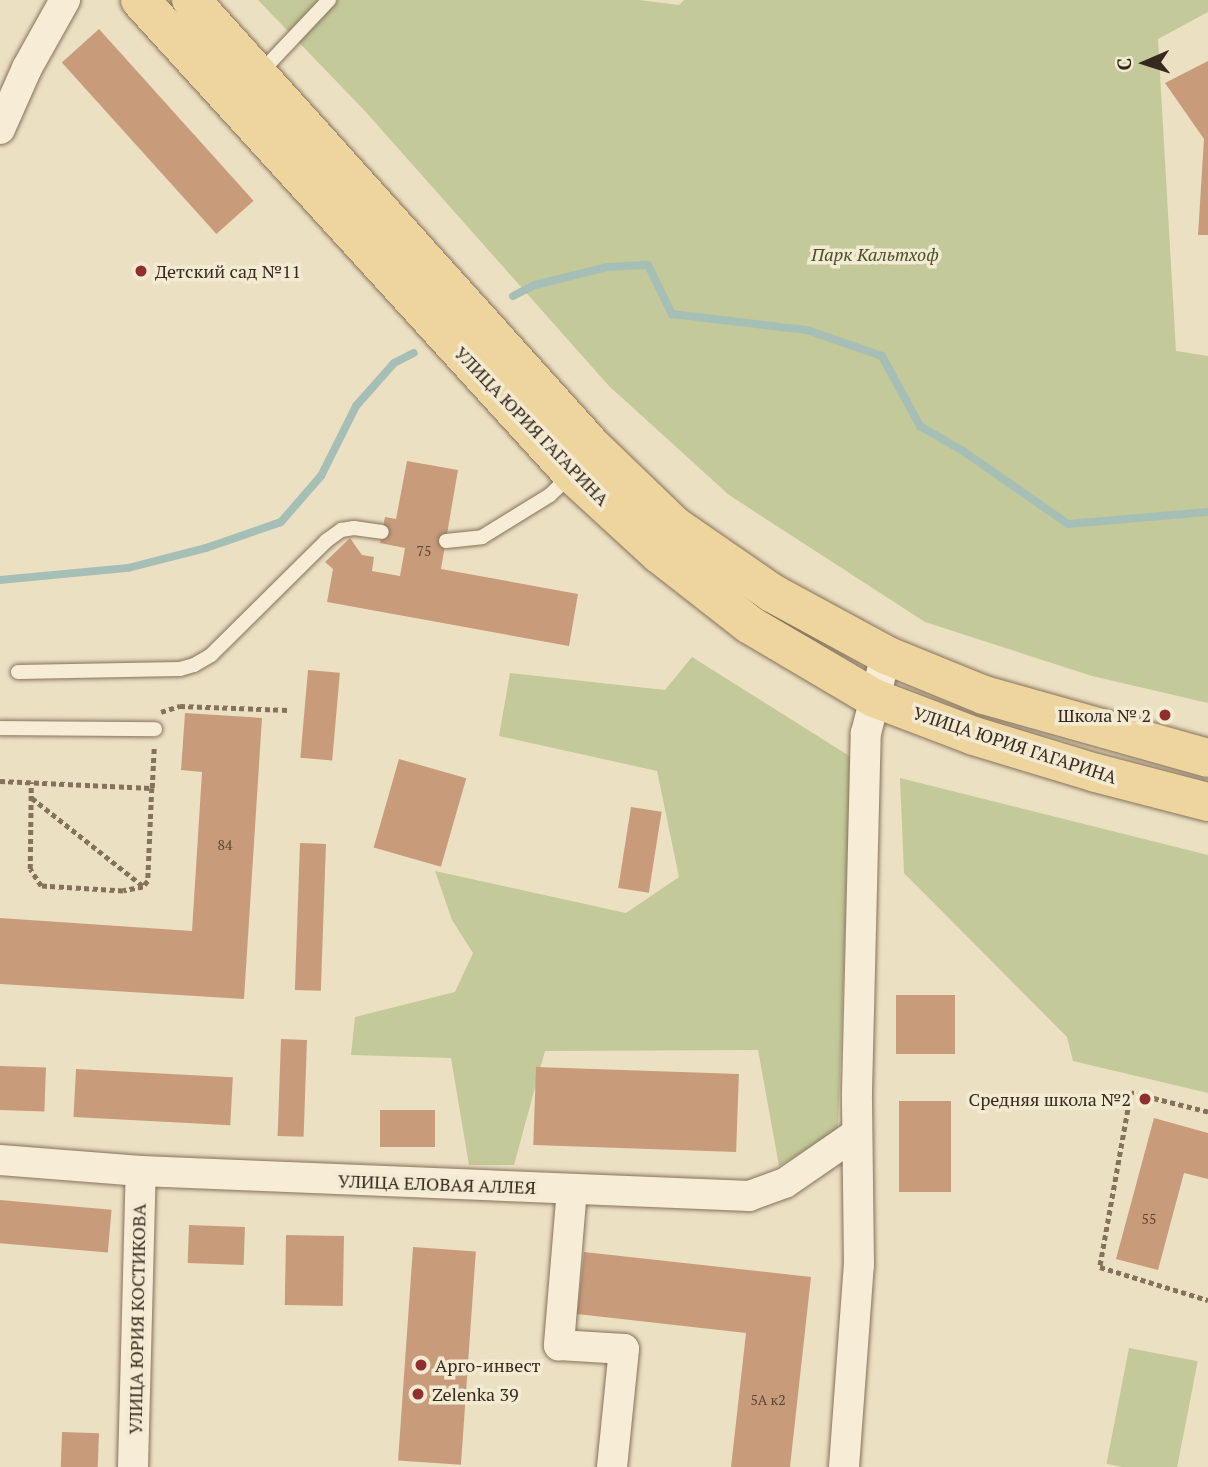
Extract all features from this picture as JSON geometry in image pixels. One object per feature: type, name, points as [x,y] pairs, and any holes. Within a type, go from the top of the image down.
[{"type":"main road","name":"УЛИЦА ЮРИЯ ГАГАРИНА","points":[[140,0],[572,474],[659,554],[750,625],[874,698],[974,736],[1096,773],[1208,802]]},
{"type":"main road","name":"УЛИЦА ЮРИЯ ГАГАРИНА","points":[[191,0],[590,446],[675,526],[772,593],[886,655],[984,695],[1208,758]]},
{"type":"street","points":[[0,129],[27,68],[65,0]]},
{"type":"street","points":[[844,1467],[859,1265],[856,1135],[866,733],[886,655]]},
{"type":"street","name":"УЛИЦА ЕЛОВАЯ АЛЛЕЯ","points":[[0,1160],[141,1171],[749,1196],[785,1183],[856,1135]]},
{"type":"street","name":"УЛИЦА ЮРИЯ КОСТИКОВА","points":[[133,1467],[141,1171]]},
{"type":"street","points":[[572,1189],[559,1345],[624,1349],[612,1467]]},
{"type":"lane","points":[[258,75],[329,0]]},
{"type":"lane","points":[[446,541],[482,537],[550,495],[572,474]]},
{"type":"lane","points":[[18,672],[180,669],[194,665],[211,655],[326,541],[341,530],[354,528],[382,531]]},
{"type":"lane","points":[[0,728],[155,729]]},
{"type":"path","points":[[31,782],[30,869],[41,886],[123,891],[143,887],[148,881],[155,729],[159,713],[180,706],[289,710]]},
{"type":"path","points":[[0,781],[152,788]]},
{"type":"path","points":[[31,797],[143,887]]},
{"type":"path","points":[[1208,1112],[1130,1093],[1100,1267],[1208,1300]]},
{"type":"green space","name":"Парк Кальтхоф","points":[[258,0],[639,0],[679,5],[684,0],[1208,0],[1208,12],[1158,39],[1176,351],[1208,356],[1208,703],[1092,676],[925,622],[729,495],[609,386],[364,110]]},
{"type":"green space","points":[[692,657],[851,757],[838,1130],[779,1166],[758,1050],[545,1051],[514,1165],[469,1165],[451,1058],[351,1055],[355,1017],[455,992],[473,953],[452,920],[435,871],[626,913],[679,877],[657,771],[499,736],[510,673],[665,690]]},
{"type":"green space","points":[[900,778],[1208,855],[1208,1093],[1073,1061],[1067,1037],[904,873]]},
{"type":"green space","points":[[1129,1348],[1198,1361],[1177,1467],[1123,1467],[1106,1464]]},
{"type":"building","points":[[99,29],[254,201],[216,234],[62,62]]},
{"type":"building","points":[[1208,61],[1208,235],[1198,235],[1204,139],[1165,83]]},
{"type":"building","points":[[407,461],[458,470],[441,569],[578,594],[569,646],[327,602],[333,569],[325,562],[350,538],[362,555],[374,557],[372,571],[400,576],[405,548],[380,543],[385,517],[396,519]]},
{"type":"building","points":[[308,670],[340,673],[332,760],[300,758]]},
{"type":"building","points":[[185,713],[262,718],[244,999],[0,984],[0,918],[192,931],[202,772],[181,770]]},
{"type":"building","points":[[399,759],[466,778],[441,867],[374,847]]},
{"type":"building","points":[[631,807],[662,812],[649,893],[618,888]]},
{"type":"building","points":[[300,843],[326,844],[321,991],[295,990]]},
{"type":"building","points":[[896,995],[955,995],[955,1054],[896,1054]]},
{"type":"building","points":[[281,1039],[307,1040],[304,1137],[278,1136]]},
{"type":"building","points":[[0,1066],[46,1068],[44,1112],[0,1110]]},
{"type":"building","points":[[536,1067],[739,1074],[736,1152],[533,1145]]},
{"type":"building","points":[[76,1069],[233,1077],[230,1125],[73,1117]]},
{"type":"building","points":[[899,1101],[951,1101],[951,1192],[899,1192]]},
{"type":"building","points":[[380,1110],[435,1110],[435,1147],[380,1147]]},
{"type":"building","points":[[1154,1118],[1208,1133],[1208,1179],[1184,1173],[1158,1270],[1116,1259]]},
{"type":"building","points":[[0,1200],[112,1210],[108,1253],[0,1243]]},
{"type":"building","points":[[189,1225],[245,1227],[244,1265],[188,1263]]},
{"type":"building","points":[[286,1235],[344,1236],[343,1306],[285,1305]]},
{"type":"building","points":[[413,1247],[476,1251],[461,1465],[398,1460]]},
{"type":"building","points":[[584,1252],[811,1277],[790,1467],[731,1467],[746,1333],[577,1314]]},
{"type":"building","points":[[62,1432],[99,1433],[98,1467],[61,1467]]},
{"type":"waterway","points":[[513,296],[535,285],[607,267],[648,265],[672,314],[807,330],[882,356],[920,426],[963,451],[1068,524],[1208,512]]},
{"type":"waterway","points":[[0,580],[128,568],[206,548],[281,522],[321,476],[356,406],[394,363],[414,353]]},
{"type":"place","name":"Детский сад №11","points":[[141,271]]},
{"type":"place","name":"Школа № 2","points":[[1165,715]]},
{"type":"place","name":"Средняя школа №2","points":[[1145,1099]]},
{"type":"place","name":"Арго-инвест","points":[[421,1365]]},
{"type":"place","name":"Zelenka 39","points":[[418,1394]]}]
